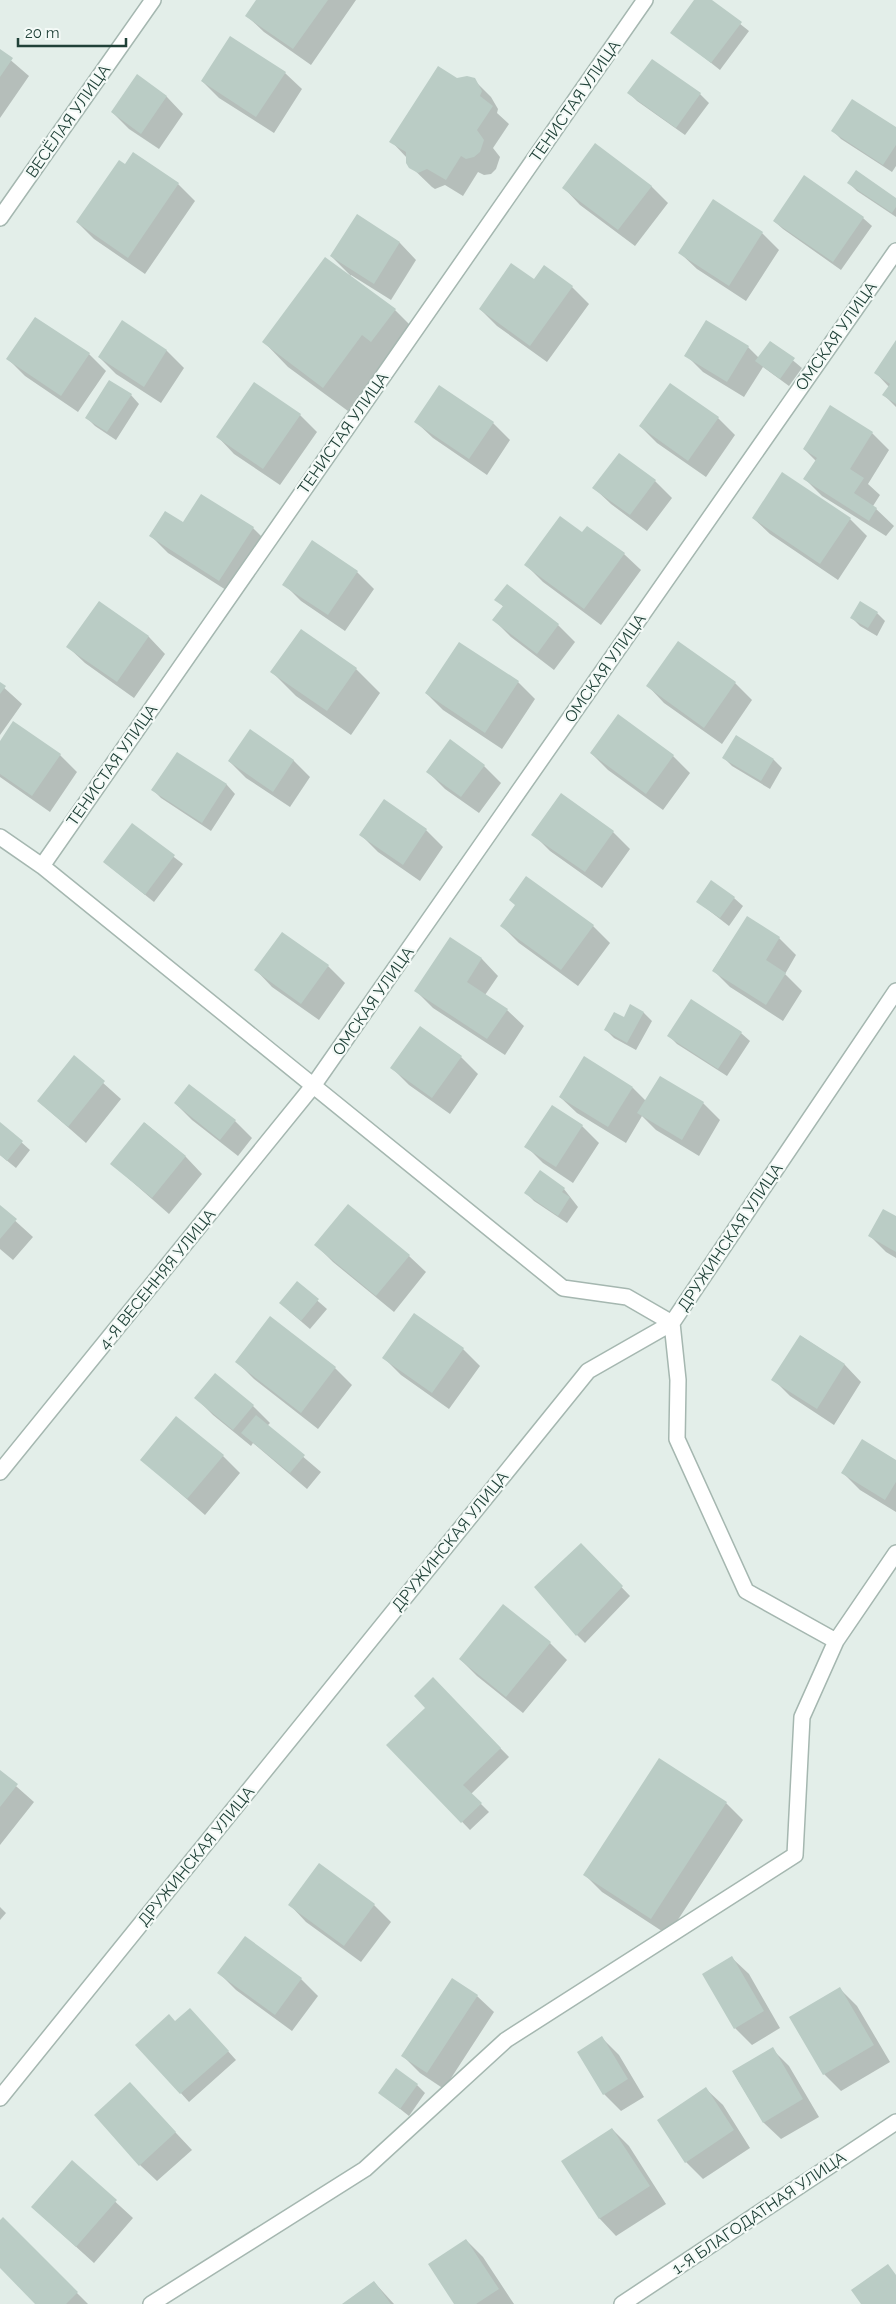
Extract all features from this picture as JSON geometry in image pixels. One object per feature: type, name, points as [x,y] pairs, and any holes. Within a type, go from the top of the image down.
[{"type":"street","name":"ВЕСЁЛАЯ УЛИЦА","points":[[0,218],[153,0]]},
{"type":"street","name":"ТЕНИСТАЯ УЛИЦА","points":[[42,866],[645,0]]},
{"type":"street","name":"ОМСКАЯ УЛИЦА","points":[[313,1086],[896,251]]},
{"type":"street","points":[[0,837],[42,866],[562,1288],[627,1297],[672,1323],[678,1380],[676,1439],[746,1592],[836,1641]]},
{"type":"street","name":"ДРУЖИНСКАЯ УЛИЦА","points":[[0,2098],[588,1371],[672,1323],[896,991]]},
{"type":"street","name":"4-Я ВЕСЕННЯЯ УЛИЦА","points":[[0,1472],[313,1086]]},
{"type":"street","points":[[151,2304],[365,2169],[506,2040],[795,1856],[802,1717],[836,1641],[896,1553]]},
{"type":"street","name":"1-Я БЛАГОДАТНАЯ УЛИЦА","points":[[622,2304],[896,2122]]},
{"type":"building","points":[[256,0],[328,0],[293,49],[245,16]]},
{"type":"building","points":[[694,0],[712,0],[742,22],[711,63],[670,33]]},
{"type":"building","points":[[230,36],[286,72],[256,117],[201,81]]},
{"type":"building","points":[[0,49],[13,58],[0,77]]},
{"type":"building","points":[[652,59],[701,93],[676,128],[627,93]]},
{"type":"building","points":[[438,66],[457,78],[467,76],[475,78],[482,91],[480,96],[493,106],[477,130],[484,140],[480,152],[474,157],[466,159],[461,156],[446,180],[427,169],[418,173],[409,168],[406,163],[406,152],[389,142]]},
{"type":"building","points":[[137,74],[167,96],[141,134],[111,112]]},
{"type":"building","points":[[852,99],[896,127],[896,145],[883,165],[831,131]]},
{"type":"building","points":[[595,143],[652,186],[618,230],[562,188]]},
{"type":"building","points":[[133,152],[179,183],[128,258],[76,222],[119,160],[125,164]]},
{"type":"building","points":[[856,170],[896,198],[896,207],[892,213],[847,183]]},
{"type":"building","points":[[804,175],[864,217],[833,262],[773,221]]},
{"type":"building","points":[[713,199],[763,232],[729,286],[678,253]]},
{"type":"building","points":[[357,214],[400,242],[374,284],[330,256]]},
{"type":"building","points":[[325,257],[396,309],[371,342],[362,335],[323,388],[262,342]]},
{"type":"building","points":[[511,263],[534,279],[544,265],[573,286],[530,346],[479,309]]},
{"type":"building","points":[[35,317],[90,353],[61,396],[6,359]]},
{"type":"building","points":[[122,320],[167,350],[144,387],[98,357]]},
{"type":"building","points":[[706,320],[749,346],[727,382],[684,356]]},
{"type":"building","points":[[896,340],[896,404],[882,395],[890,384],[874,373]]},
{"type":"building","points":[[770,341],[795,358],[780,379],[755,361]]},
{"type":"building","points":[[109,380],[132,394],[107,432],[85,418]]},
{"type":"building","points":[[254,382],[301,414],[263,469],[216,437]]},
{"type":"building","points":[[670,383],[719,417],[688,461],[639,426]]},
{"type":"building","points":[[439,385],[494,422],[469,459],[414,422]]},
{"type":"building","points":[[830,405],[873,432],[850,469],[864,478],[854,493],[877,508],[869,521],[803,479],[817,458],[803,449]]},
{"type":"building","points":[[619,453],[656,480],[630,515],[592,488]]},
{"type":"building","points":[[782,472],[851,518],[820,564],[752,518]]},
{"type":"building","points":[[201,494],[254,527],[219,581],[149,536],[165,511],[183,522]]},
{"type":"building","points":[[560,516],[582,532],[587,526],[625,553],[584,609],[524,565]]},
{"type":"building","points":[[312,540],[358,571],[328,615],[282,585]]},
{"type":"building","points":[[507,584],[559,624],[537,654],[492,620],[503,606],[494,600]]},
{"type":"building","points":[[99,601],[149,636],[117,682],[66,647]]},
{"type":"building","points":[[860,601],[878,612],[868,628],[850,618]]},
{"type":"building","points":[[301,629],[357,668],[327,711],[270,672]]},
{"type":"building","points":[[678,641],[736,682],[704,728],[646,686]]},
{"type":"building","points":[[459,642],[519,681],[485,733],[425,693]]},
{"type":"building","points":[[0,682],[6,686],[0,694]]},
{"type":"building","points":[[618,714],[674,755],[646,794],[590,753]]},
{"type":"building","points":[[13,721],[61,754],[32,796],[0,774],[0,741]]},
{"type":"building","points":[[250,729],[294,760],[273,792],[228,761]]},
{"type":"building","points":[[736,735],[774,759],[761,781],[722,758]]},
{"type":"building","points":[[450,739],[485,765],[461,797],[426,772]]},
{"type":"building","points":[[177,752],[227,784],[202,823],[151,790]]},
{"type":"building","points":[[561,793],[614,831],[585,872],[531,835]]},
{"type":"building","points":[[384,799],[427,829],[403,865],[359,835]]},
{"type":"building","points":[[132,823],[175,855],[145,895],[103,862]]},
{"type":"building","points":[[526,876],[594,925],[561,970],[500,926],[515,905],[509,900]]},
{"type":"building","points":[[711,880],[735,897],[720,918],[696,902]]},
{"type":"building","points":[[747,916],[780,937],[766,960],[786,973],[766,1005],[712,971]]},
{"type":"building","points":[[282,932],[329,965],[301,1004],[254,970]]},
{"type":"building","points":[[450,937],[482,958],[467,982],[508,1009],[487,1039],[414,991]]},
{"type":"building","points":[[691,999],[742,1032],[718,1069],[667,1036]]},
{"type":"building","points":[[630,1004],[644,1012],[627,1043],[604,1030],[614,1012],[624,1017]]},
{"type":"building","points":[[420,1026],[462,1056],[432,1098],[390,1068]]},
{"type":"building","points":[[74,1055],[105,1081],[68,1127],[37,1101]]},
{"type":"building","points":[[584,1056],[633,1087],[608,1127],[559,1097]]},
{"type":"building","points":[[660,1076],[704,1102],[682,1140],[637,1113]]},
{"type":"building","points":[[189,1084],[236,1120],[220,1140],[174,1103]]},
{"type":"building","points":[[552,1105],[583,1125],[556,1167],[524,1147]]},
{"type":"building","points":[[0,1122],[23,1141],[7,1161],[0,1155]]},
{"type":"building","points":[[144,1122],[186,1156],[152,1198],[110,1164]]},
{"type":"building","points":[[540,1170],[565,1188],[562,1192],[570,1197],[558,1216],[524,1193]]},
{"type":"building","points":[[348,1204],[410,1255],[376,1296],[314,1245]]},
{"type":"building","points":[[0,1205],[17,1219],[0,1239]]},
{"type":"building","points":[[883,1209],[896,1216],[896,1252],[868,1236]]},
{"type":"building","points":[[297,1281],[319,1299],[301,1321],[279,1303]]},
{"type":"building","points":[[414,1313],[464,1348],[432,1393],[382,1358]]},
{"type":"building","points":[[270,1316],[336,1367],[301,1413],[235,1362]]},
{"type":"building","points":[[800,1335],[845,1364],[817,1409],[771,1380]]},
{"type":"building","points":[[215,1373],[254,1405],[233,1430],[194,1398]]},
{"type":"building","points":[[256,1415],[305,1455],[290,1473],[241,1433]]},
{"type":"building","points":[[176,1416],[224,1455],[187,1499],[140,1460]]},
{"type":"building","points":[[862,1439],[896,1460],[896,1482],[885,1500],[841,1473]]},
{"type":"building","points":[[581,1543],[623,1586],[576,1636],[534,1587]]},
{"type":"building","points":[[503,1604],[551,1642],[506,1697],[459,1659]]},
{"type":"building","points":[[433,1677],[501,1748],[463,1785],[482,1803],[461,1823],[386,1745],[425,1708],[414,1696]]},
{"type":"building","points":[[659,1758],[727,1802],[651,1919],[583,1875]]},
{"type":"building","points":[[0,1770],[18,1784],[0,1807]]},
{"type":"building","points":[[319,1863],[375,1904],[344,1946],[288,1905]]},
{"type":"building","points":[[245,1936],[302,1978],[275,2015],[217,1973]]},
{"type":"building","points":[[732,1956],[764,2011],[734,2029],[702,1974]]},
{"type":"building","points":[[452,1978],[478,1995],[427,2073],[401,2056]]},
{"type":"building","points":[[840,1987],[874,2045],[823,2075],[789,2017]]},
{"type":"building","points":[[190,2008],[229,2051],[180,2094],[135,2045],[169,2014],[175,2021]]},
{"type":"building","points":[[602,2036],[628,2079],[603,2095],[577,2052]]},
{"type":"building","points":[[773,2047],[803,2099],[763,2123],[732,2071]]},
{"type":"building","points":[[396,2068],[418,2084],[400,2109],[378,2093]]},
{"type":"building","points":[[130,2082],[176,2132],[139,2166],[94,2115]]},
{"type":"building","points":[[706,2087],[734,2130],[685,2163],[657,2120]]},
{"type":"building","points":[[612,2128],[650,2186],[599,2219],[561,2161]]},
{"type":"building","points":[[72,2160],[117,2200],[76,2247],[31,2207]]},
{"type":"building","points":[[3,2217],[78,2292],[66,2304],[35,2304],[0,2268],[0,2220]]},
{"type":"building","points":[[466,2239],[499,2289],[476,2304],[454,2304],[428,2264]]},
{"type":"building","points":[[888,2264],[896,2275],[896,2304],[861,2304],[851,2290]]},
{"type":"building","points":[[374,2281],[391,2304],[342,2304]]}]
